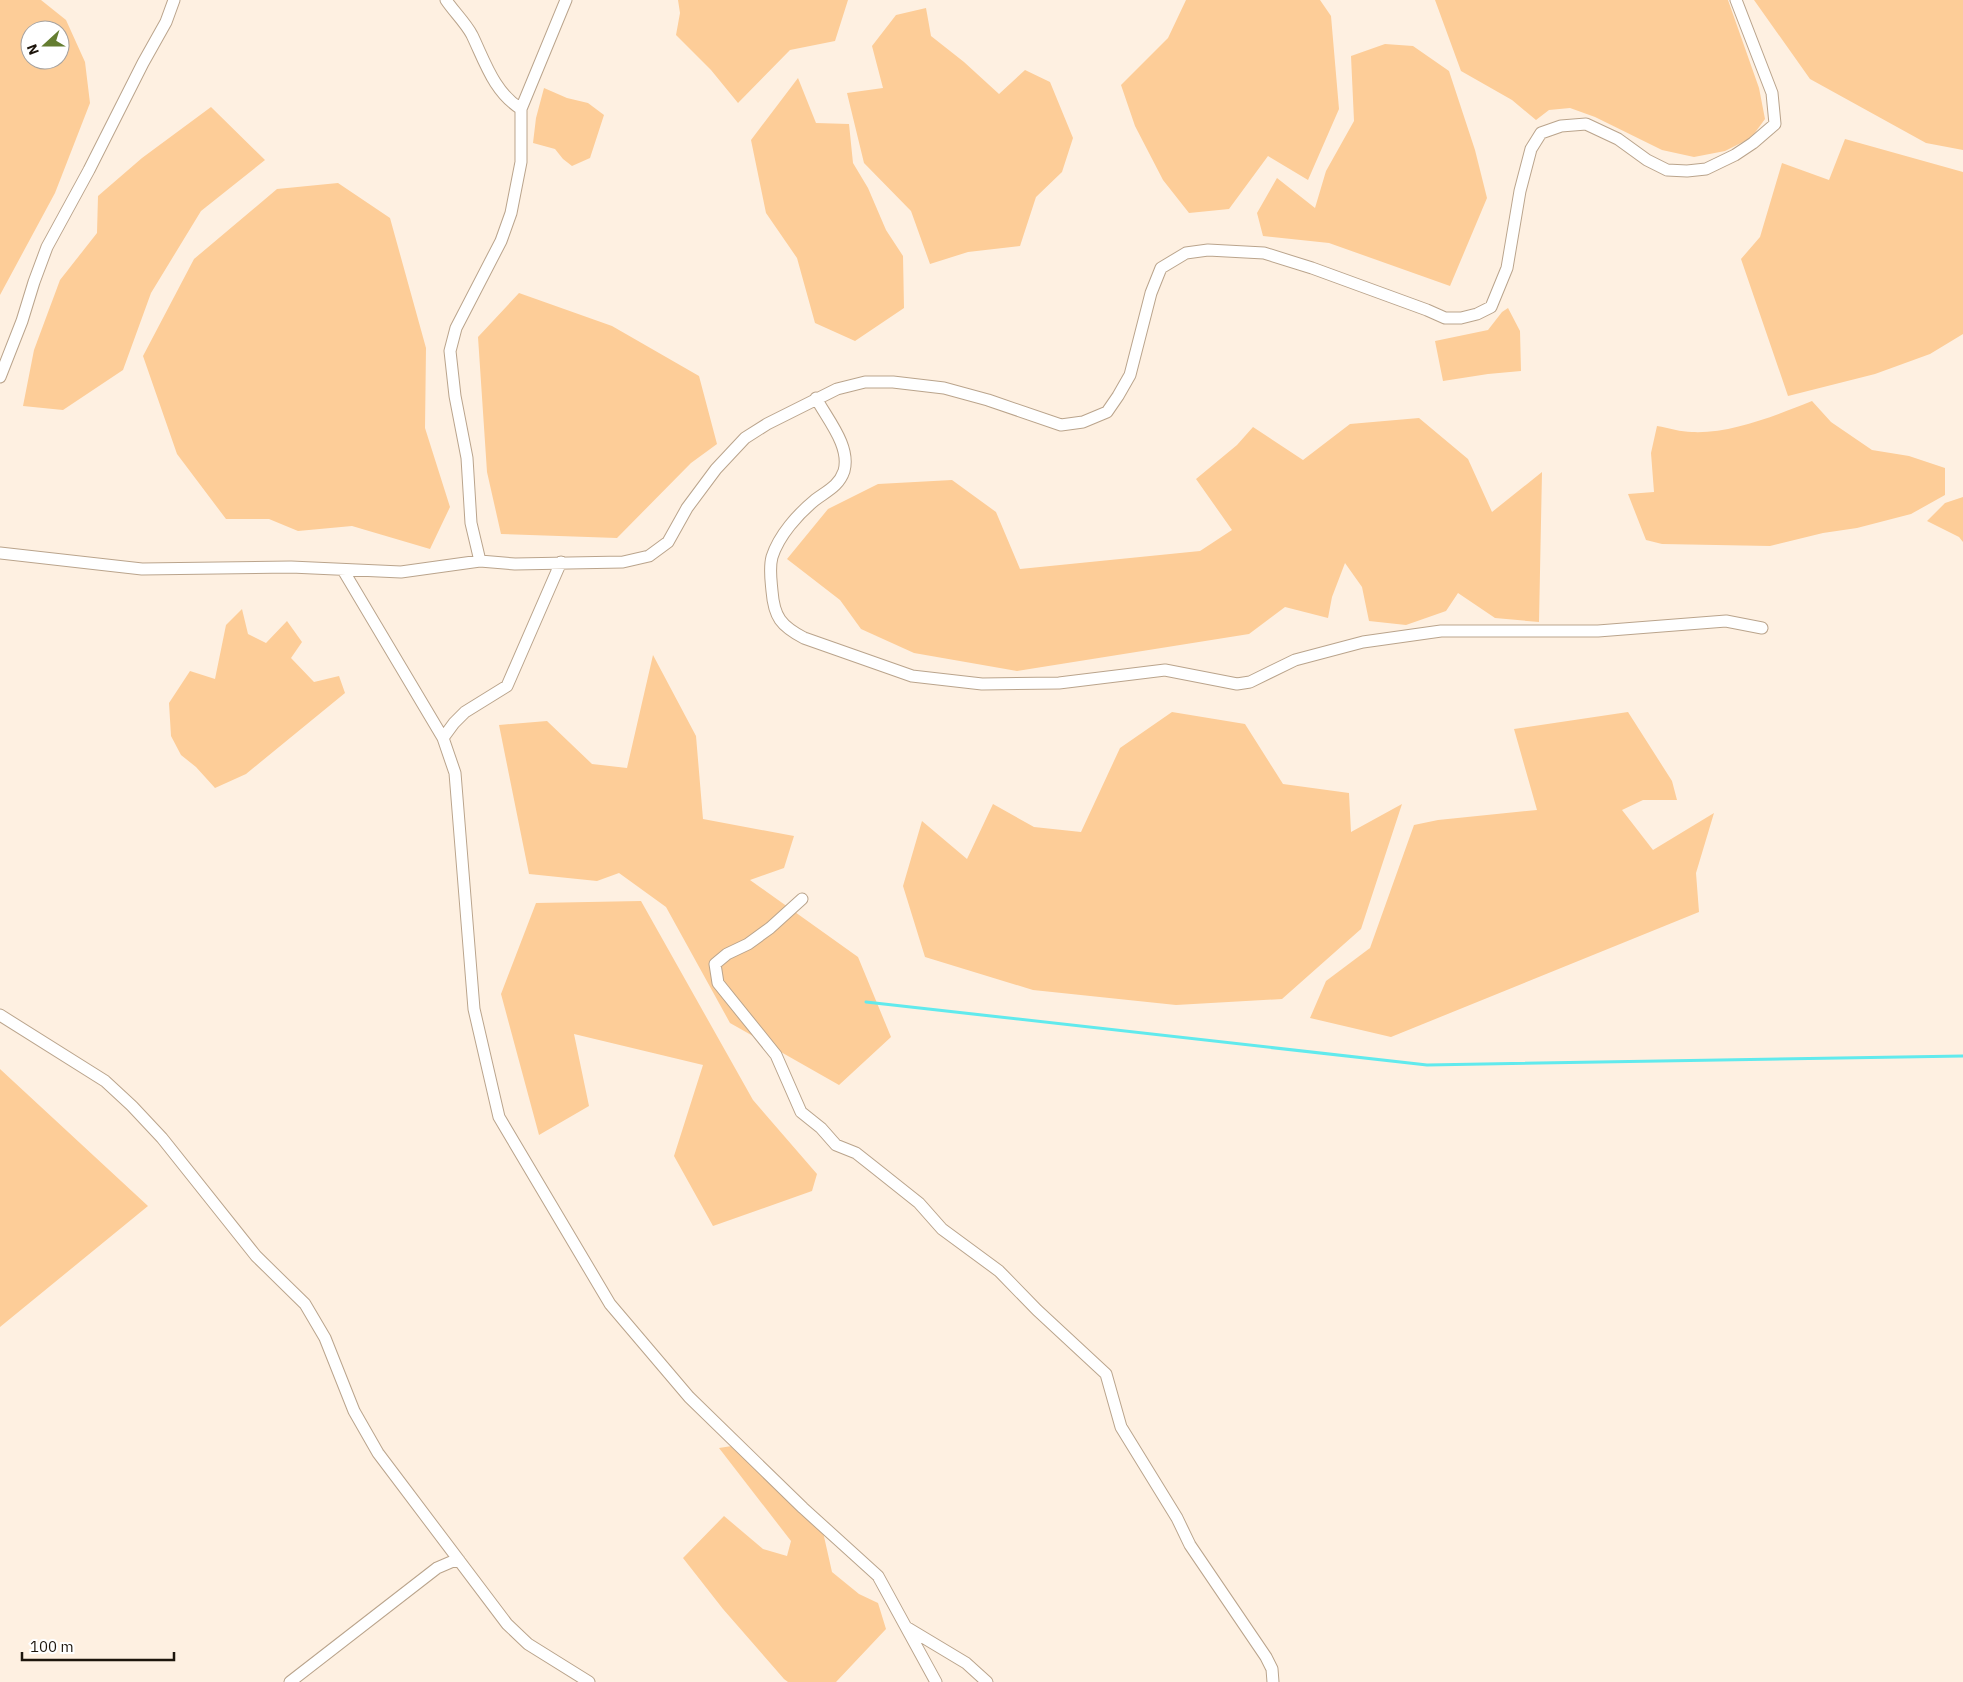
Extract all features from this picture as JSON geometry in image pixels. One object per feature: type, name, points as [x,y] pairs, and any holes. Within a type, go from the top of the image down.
[{"type":"street","points":[[0,377],[22,321],[47,247],[166,22],[174,0]]},
{"type":"street","points":[[446,0],[469,30],[491,76],[502,93],[521,109]]},
{"type":"street","points":[[480,561],[471,523],[467,458],[455,396],[450,351],[456,328],[501,241],[511,213],[520,162],[521,109],[566,0]]},
{"type":"street","points":[[0,553],[142,569],[291,567],[401,572],[480,561],[514,564],[623,562],[649,556],[668,542],[687,508],[716,469],[745,438],[767,424],[837,389],[865,382],[893,382],[953,390],[1061,425],[1083,422],[1107,412],[1130,376],[1151,293],[1161,268],[1186,253],[1208,250],[1264,253],[1312,268],[1445,318],[1461,318],[1477,314],[1491,307],[1507,268],[1520,191],[1531,149],[1541,133],[1561,126],[1586,124],[1618,139],[1647,160],[1667,170],[1687,172],[1706,169],[1735,155],[1753,143],[1775,124],[1772,93],[1736,0]]},
{"type":"street","points":[[816,398],[840,439],[844,453],[844,470],[832,490],[816,499],[797,517],[772,557],[770,567],[773,601],[777,616],[787,629],[804,638],[912,676],[982,684],[1059,683],[1164,670],[1237,684],[1250,682],[1295,660],[1363,642],[1442,631],[1598,631],[1726,621],[1762,628]]},
{"type":"street","points":[[444,738],[454,723],[465,712],[507,686],[561,562]]},
{"type":"street","points":[[343,570],[444,738],[455,773],[474,1009],[499,1117],[610,1304],[688,1396],[803,1508],[878,1576],[936,1682]]},
{"type":"street","points":[[802,899],[770,928],[748,944],[727,954],[715,964],[718,983],[776,1055],[801,1112],[821,1128],[836,1145],[856,1154],[920,1203],[942,1229],[999,1271],[1106,1374],[1122,1427],[1177,1518],[1190,1545],[1266,1657],[1272,1669],[1273,1682]]},
{"type":"street","points":[[0,1015],[105,1081],[162,1138],[256,1256],[306,1304],[325,1338],[354,1411],[378,1453],[507,1624],[528,1644],[589,1682]]},
{"type":"street","points":[[290,1682],[437,1568],[459,1560]]},
{"type":"street","points":[[904,1626],[966,1663],[987,1682]]},
{"type":"shaded area","points":[[0,0],[41,0],[66,20],[20,20],[20,70],[70,70],[70,29],[85,62],[90,103],[55,193],[0,295]]},
{"type":"shaded area","points":[[678,0],[848,0],[835,41],[790,50],[738,103],[711,70],[676,35],[680,13]]},
{"type":"shaded area","points":[[1186,0],[1320,0],[1331,16],[1339,109],[1308,180],[1268,156],[1229,209],[1189,213],[1163,180],[1135,126],[1121,85],[1168,38]]},
{"type":"shaded area","points":[[1435,0],[1728,0],[1759,88],[1765,119],[1751,138],[1725,151],[1694,157],[1662,150],[1595,117],[1570,108],[1549,110],[1536,120],[1512,100],[1461,71]]},
{"type":"shaded area","points":[[1754,0],[1963,0],[1963,150],[1926,143],[1810,79]]},
{"type":"shaded area","points":[[926,8],[931,36],[964,62],[999,94],[1025,70],[1050,82],[1073,138],[1062,172],[1036,197],[1020,246],[968,252],[930,264],[911,211],[864,163],[847,93],[883,88],[872,46],[896,15]]},
{"type":"shaded area","points":[[1385,44],[1413,46],[1449,71],[1475,150],[1487,198],[1450,286],[1329,243],[1263,236],[1257,213],[1277,178],[1315,208],[1326,171],[1354,121],[1351,56]]},
{"type":"shaded area","points":[[798,78],[816,123],[849,124],[853,163],[868,188],[886,230],[903,256],[904,308],[855,341],[815,323],[797,258],[766,213],[751,140]]},
{"type":"shaded area","points":[[544,88],[567,98],[588,103],[604,115],[590,158],[572,166],[555,149],[533,143],[536,118]]},
{"type":"shaded area","points":[[211,107],[265,160],[201,211],[151,293],[123,370],[63,410],[23,406],[34,350],[60,280],[97,233],[98,196],[142,158]]},
{"type":"shaded area","points":[[1845,139],[1963,172],[1963,334],[1930,354],[1875,374],[1788,396],[1741,259],[1760,237],[1782,163],[1829,180]]},
{"type":"shaded area","points":[[338,183],[390,218],[426,348],[425,428],[450,507],[430,549],[352,526],[298,531],[269,519],[226,519],[177,454],[143,356],[194,259],[277,189]]},
{"type":"shaded area","points":[[519,293],[612,326],[699,376],[717,444],[691,463],[617,538],[501,534],[487,472],[478,337]]},
{"type":"shaded area","points":[[1508,308],[1520,331],[1521,371],[1443,381],[1435,341],[1488,330],[1502,312]]},
{"type":"shaded area","points":[[1812,401],[1831,422],[1872,450],[1909,456],[1945,468],[1945,495],[1911,514],[1857,528],[1823,533],[1770,546],[1662,544],[1646,540],[1628,494],[1654,492],[1651,453],[1657,426],[1688,432],[1722,430],[1753,422]]},
{"type":"shaded area","points":[[1419,418],[1468,459],[1492,512],[1542,472],[1539,622],[1495,618],[1458,593],[1446,611],[1406,625],[1369,621],[1362,587],[1345,563],[1332,597],[1328,618],[1285,607],[1249,634],[1017,671],[914,653],[861,629],[840,600],[787,559],[828,509],[878,484],[952,480],[996,512],[1020,569],[1200,551],[1232,530],[1196,479],[1237,445],[1253,427],[1303,460],[1350,424]]},
{"type":"shaded area","points":[[1963,497],[1963,542],[1959,537],[1927,521],[1945,503]]},
{"type":"shaded area","points":[[242,609],[248,634],[266,643],[287,621],[302,642],[291,658],[314,682],[339,676],[345,693],[246,774],[215,788],[196,767],[181,755],[171,736],[169,703],[190,671],[215,679],[226,625]]},
{"type":"shaded area","points":[[653,655],[696,736],[703,819],[794,836],[784,868],[750,880],[858,957],[891,1037],[839,1085],[730,1023],[666,907],[619,873],[597,881],[529,874],[499,725],[547,721],[592,764],[627,768]]},
{"type":"shaded area","points":[[1172,712],[1245,724],[1283,784],[1349,793],[1351,832],[1402,804],[1361,929],[1282,999],[1176,1005],[1033,990],[925,957],[903,886],[922,821],[967,859],[993,804],[1034,827],[1081,832],[1120,748]]},
{"type":"shaded area","points":[[1628,712],[1672,781],[1677,800],[1643,800],[1622,810],[1653,850],[1714,813],[1696,873],[1699,912],[1391,1037],[1310,1018],[1326,981],[1370,948],[1414,825],[1438,820],[1537,810],[1514,729]]},
{"type":"shaded area","points":[[641,901],[753,1100],[817,1174],[812,1191],[713,1226],[674,1156],[703,1065],[574,1034],[589,1106],[539,1135],[501,994],[536,903]]},
{"type":"shaded area","points":[[0,1069],[148,1206],[0,1327]]},
{"type":"shaded area","points":[[732,1446],[823,1532],[832,1572],[859,1594],[878,1603],[886,1629],[836,1682],[788,1682],[784,1679],[723,1609],[683,1558],[724,1516],[763,1549],[787,1556],[791,1541],[719,1448]]},
{"type":"waterway","points":[[866,1002],[1427,1065],[1963,1056]]}]
